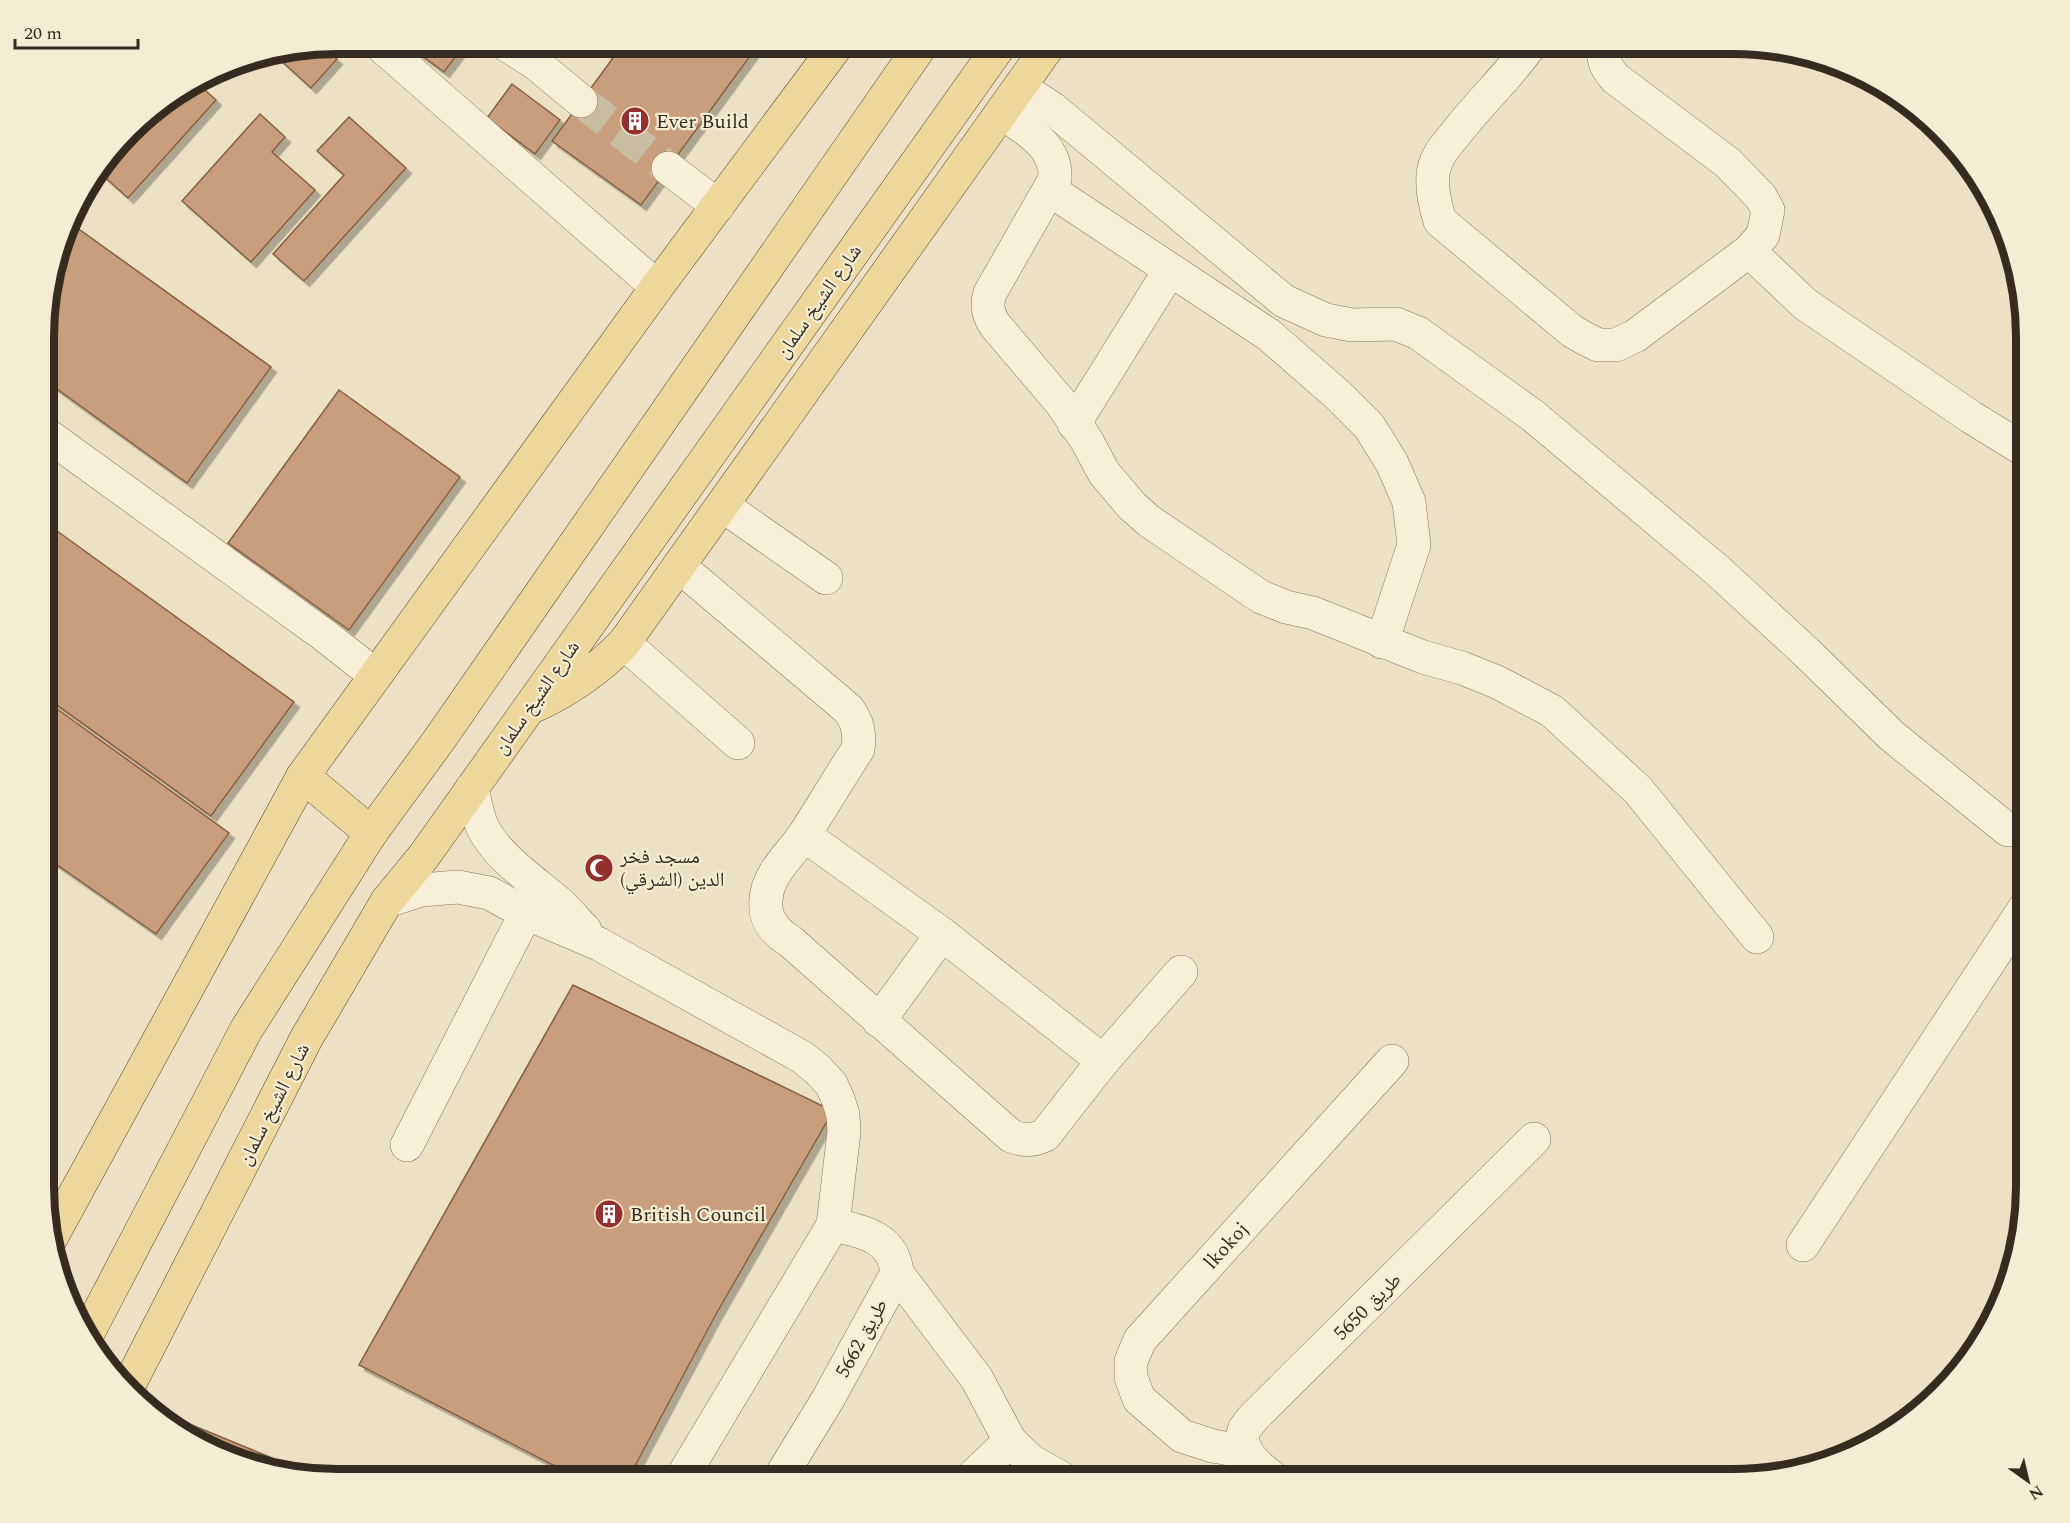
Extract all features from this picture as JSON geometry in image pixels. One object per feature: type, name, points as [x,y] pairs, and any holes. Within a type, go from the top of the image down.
[{"type":"main road","points":[[56,1219],[303,776],[657,287],[831,54]]},
{"type":"main road","points":[[91,1327],[246,1030],[371,834],[439,740],[915,54]]},
{"type":"main road","name":"شارع الشيخ سلمان","points":[[131,1380],[306,1039],[387,901],[424,856],[993,54]]},
{"type":"main road","points":[[528,709],[584,680],[606,663],[624,644],[1043,54]]},
{"type":"main road","points":[[303,776],[371,834]]},
{"type":"street","points":[[390,54],[657,287]]},
{"type":"street","points":[[544,54],[581,101]]},
{"type":"street","points":[[1524,54],[1474,110],[1435,164],[1434,202],[1440,221],[1572,331],[1598,345],[1616,345],[1635,336],[1749,251],[1762,235],[1768,210],[1761,197],[1728,163],[1615,78],[1606,67],[1602,54]]},
{"type":"street","points":[[1020,87],[1053,109],[1284,301],[1326,320],[1352,325],[1396,324],[1418,333],[1532,415],[1717,570],[1892,736],[2008,830]]},
{"type":"street","points":[[1002,113],[1038,138],[1048,150],[1056,168],[1055,179],[1050,190],[990,293],[987,303],[988,314],[1055,396],[1087,441],[1104,473],[1132,506],[1149,521],[1244,588],[1261,597],[1286,607],[1313,613],[1423,657],[1462,668],[1497,682],[1552,711],[1638,790],[1757,937]]},
{"type":"street","points":[[668,168],[718,206]]},
{"type":"street","points":[[1050,190],[1269,335],[1290,351],[1369,426],[1392,463],[1409,502],[1414,545],[1382,642]]},
{"type":"street","points":[[1749,251],[1804,304],[2016,445]]},
{"type":"street","points":[[1074,423],[1170,270]]},
{"type":"street","points":[[54,440],[324,635],[375,675]]},
{"type":"street","points":[[723,506],[826,578]]},
{"type":"street","points":[[679,566],[848,709],[857,722],[860,736],[858,749],[804,835],[774,875],[768,888],[765,901],[772,925],[779,934],[790,941],[1011,1136],[1022,1140],[1034,1140],[1046,1135],[1103,1061],[1182,972]]},
{"type":"street","points":[[624,644],[738,744]]},
{"type":"street","points":[[472,788],[476,810],[484,830],[497,848],[531,882],[559,903],[599,944]]},
{"type":"street","points":[[804,835],[942,934],[1103,1061]]},
{"type":"street","points":[[387,901],[422,890],[458,887],[489,893],[526,913],[599,944],[802,1057],[831,1084],[843,1115],[844,1132],[832,1225],[687,1469]]},
{"type":"street","points":[[407,1145],[526,913]]},
{"type":"street","points":[[1803,1245],[2016,921]]},
{"type":"street","points":[[879,1021],[942,934]]},
{"type":"street","name":"lkokoj","points":[[1247,1452],[1213,1446],[1182,1436],[1139,1399],[1131,1377],[1131,1361],[1140,1341],[1392,1061]]},
{"type":"street","name":"طريق 5650","points":[[1247,1452],[1244,1430],[1253,1418],[1534,1139]]},
{"type":"street","points":[[832,1225],[865,1232],[888,1249],[896,1263],[897,1273],[977,1379],[1010,1441],[1030,1461],[1045,1469]]},
{"type":"street","name":"طريق 5662","points":[[785,1469],[828,1399],[897,1273]]},
{"type":"street","points":[[981,1469],[1010,1441]]},
{"type":"street","points":[[1247,1452],[1264,1469]]},
{"type":"building","points":[[332,54],[337,59],[311,88],[280,60]]},
{"type":"building","points":[[420,54],[458,54],[444,72]]},
{"type":"building","name":"Ever Build","points":[[607,54],[752,54],[641,205],[552,141],[613,58]]},
{"type":"building","points":[[512,84],[560,120],[535,154],[487,118]]},
{"type":"building","points":[[203,88],[216,100],[128,198],[104,177],[112,165],[150,124]]},
{"type":"building","points":[[260,114],[285,137],[272,152],[315,190],[251,262],[182,201]]},
{"type":"building","points":[[349,117],[406,168],[304,281],[273,254],[344,175],[317,151]]},
{"type":"building","points":[[77,227],[271,367],[187,483],[54,387],[56,300],[69,246]]},
{"type":"building","points":[[339,390],[460,477],[349,630],[228,543]]},
{"type":"building","points":[[54,529],[294,702],[211,816],[54,703]]},
{"type":"building","points":[[54,707],[229,833],[156,934],[54,863]]},
{"type":"building","name":"British Council","points":[[573,985],[833,1111],[715,1316],[633,1469],[561,1469],[359,1365]]},
{"type":"building","points":[[182,1422],[272,1458],[271,1461],[246,1454],[212,1440]]},
{"type":"tunnel","points":[[581,101],[668,168]]},
{"type":"place","name":"Ever Build","points":[[635,121]]},
{"type":"place","name":"مسجد فخر الدين (الشرقي)","points":[[599,868]]},
{"type":"place","name":"British Council","points":[[609,1214]]}]
